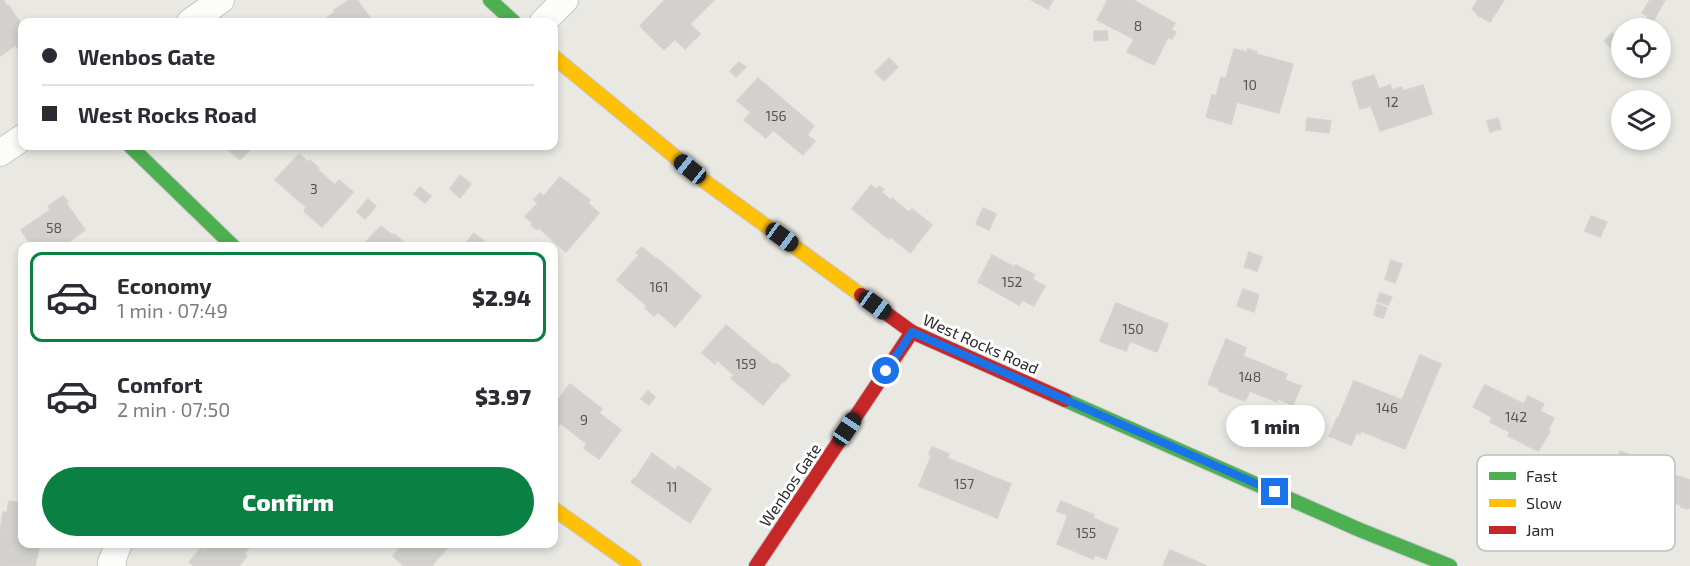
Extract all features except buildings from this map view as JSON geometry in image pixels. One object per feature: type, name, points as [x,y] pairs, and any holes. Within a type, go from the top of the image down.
[{"type":"main road","points":[[490,0],[510,18]]},
{"type":"main road","name":"West Rocks Road","points":[[558,60],[707,183],[912,332],[1360,530],[1450,566]]},
{"type":"main road","points":[[134,150],[229,242]]},
{"type":"main road","name":"Wenbos Gate","points":[[756,566],[912,332]]},
{"type":"main road","points":[[558,512],[634,566]]},
{"type":"street","points":[[196,18],[221,0]]},
{"type":"street","points":[[547,18],[565,0]]},
{"type":"street","points":[[0,153],[18,141]]},
{"type":"street","points":[[113,566],[111,563],[117,548]]},
{"type":"traffic: fast","points":[[490,0],[510,18]]},
{"type":"traffic: fast","points":[[134,150],[229,242]]},
{"type":"traffic: fast","points":[[1065,400],[1360,530],[1450,566]]},
{"type":"traffic: slow","points":[[558,60],[707,183],[861,295]]},
{"type":"traffic: slow","points":[[558,512],[634,566]]},
{"type":"traffic: jam","points":[[861,295],[912,332],[1065,400]]},
{"type":"traffic: jam","points":[[756,566],[912,332]]},
{"type":"route","points":[[886,371],[912,332],[1275,492]]}]
